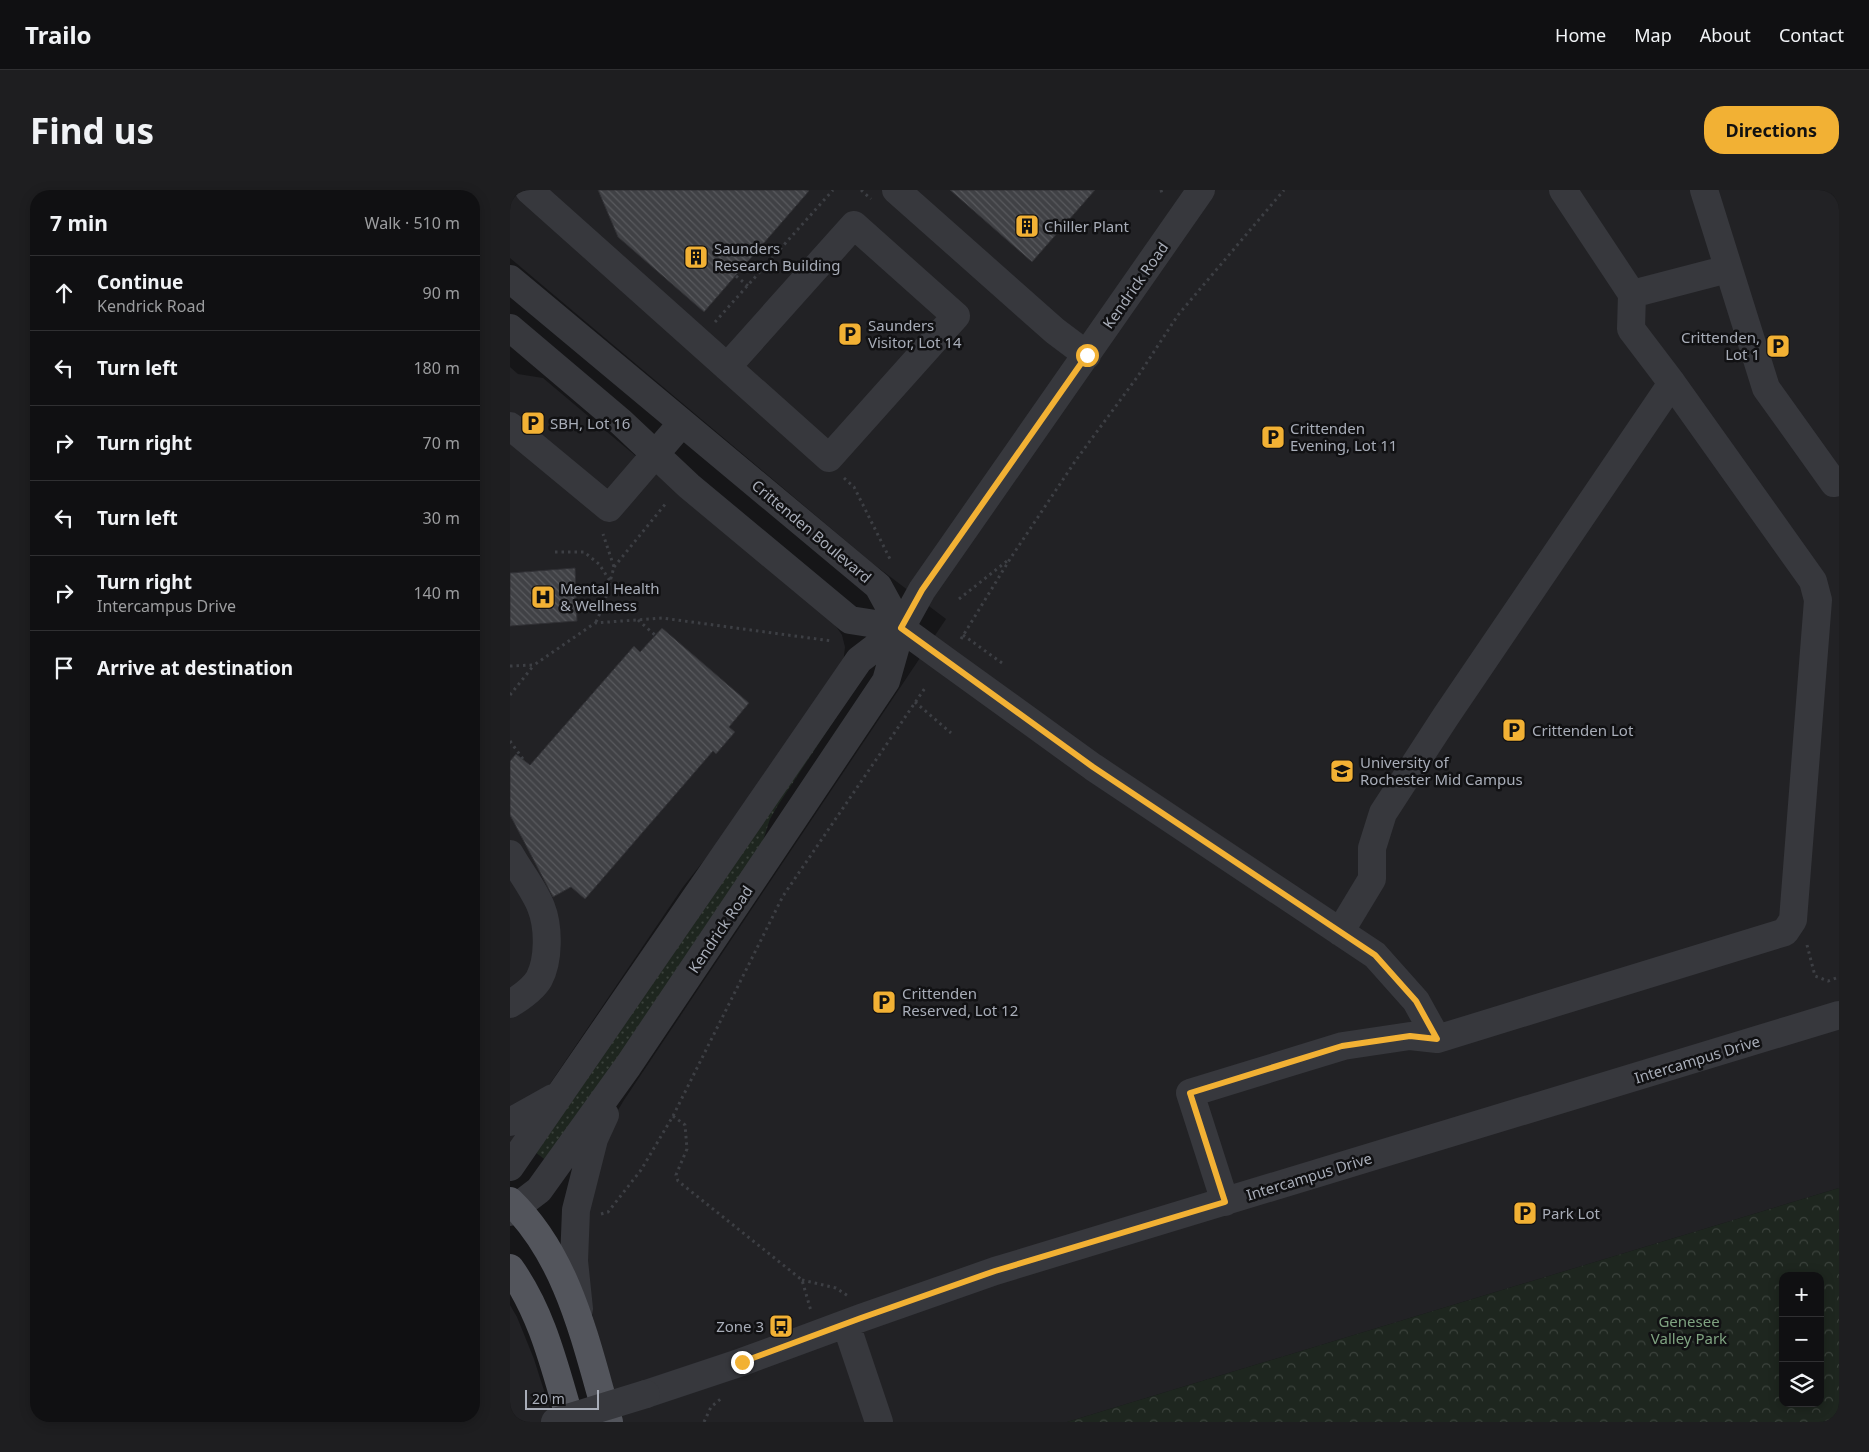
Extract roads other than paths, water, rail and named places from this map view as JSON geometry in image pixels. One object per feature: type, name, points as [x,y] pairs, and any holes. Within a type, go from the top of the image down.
[{"type":"main road","points":[[512,1207],[536,1230],[567,1286],[609,1422]]},
{"type":"main road","points":[[510,1268],[528,1296],[538,1318],[570,1422]]},
{"type":"street","points":[[529,190],[829,458],[956,316],[854,225],[728,367]]},
{"type":"street","points":[[896,190],[1055,331],[1087,355]]},
{"type":"street","name":"Kendrick Road","points":[[512,1207],[539,1190],[628,1066],[886,681],[901,628],[922,590],[1201,190]]},
{"type":"street","points":[[1225,1202],[1190,1093],[1342,1046],[1410,1036],[1437,1039],[1785,932],[1792,920],[1818,600],[1813,581],[1672,383],[1630,329],[1632,294],[1563,190]]},
{"type":"street","points":[[1704,190],[1766,388],[1834,483],[1839,482]]},
{"type":"street","points":[[1632,294],[1728,269]]},
{"type":"street","name":"Crittenden Boulevard","points":[[510,278],[878,586],[901,628]]},
{"type":"street","points":[[510,328],[621,422],[689,486],[850,620],[901,628],[1093,767],[1375,955],[1416,1001],[1437,1039]]},
{"type":"street","points":[[1340,932],[1372,879],[1372,848],[1383,813],[1451,708],[1672,383]]},
{"type":"street","points":[[510,426],[608,508],[682,423]]},
{"type":"street","name":"Kendrick Road","points":[[510,1167],[859,660],[901,628]]},
{"type":"street","points":[[510,854],[541,907],[547,931],[546,954],[539,979],[520,998],[510,1004]]},
{"type":"street","name":"Intercampus Drive","points":[[555,1422],[742,1362],[848,1312],[995,1271],[1839,1015]]},
{"type":"street","points":[[582,1333],[574,1261],[576,1210],[594,1139],[628,1066]]},
{"type":"street","points":[[510,1122],[561,1093]]},
{"type":"street","points":[[848,1312],[879,1422]]},
{"type":"place","name":"Chiller Plant","points":[[1027,226]]},
{"type":"place","name":"Saunders Research Building","points":[[696,257]]},
{"type":"place","name":"Saunders Visitor, Lot 14","points":[[850,334]]},
{"type":"place","name":"Crittenden, Lot 1","points":[[1778,346]]},
{"type":"place","name":"SBH, Lot 16","points":[[533,423]]},
{"type":"place","name":"Crittenden Evening, Lot 11","points":[[1273,437]]},
{"type":"place","name":"Mental Health & Wellness","points":[[543,597]]},
{"type":"place","name":"Crittenden Lot","points":[[1514,730]]},
{"type":"place","name":"University of Rochester Mid Campus","points":[[1342,771]]},
{"type":"place","name":"Crittenden Reserved, Lot 12","points":[[884,1002]]},
{"type":"place","name":"Park Lot","points":[[1525,1213]]},
{"type":"place","name":"Zone 3","points":[[781,1326]]},
{"type":"park label","name":"Genesee Valley Park","points":[[1689,1330]]}]
